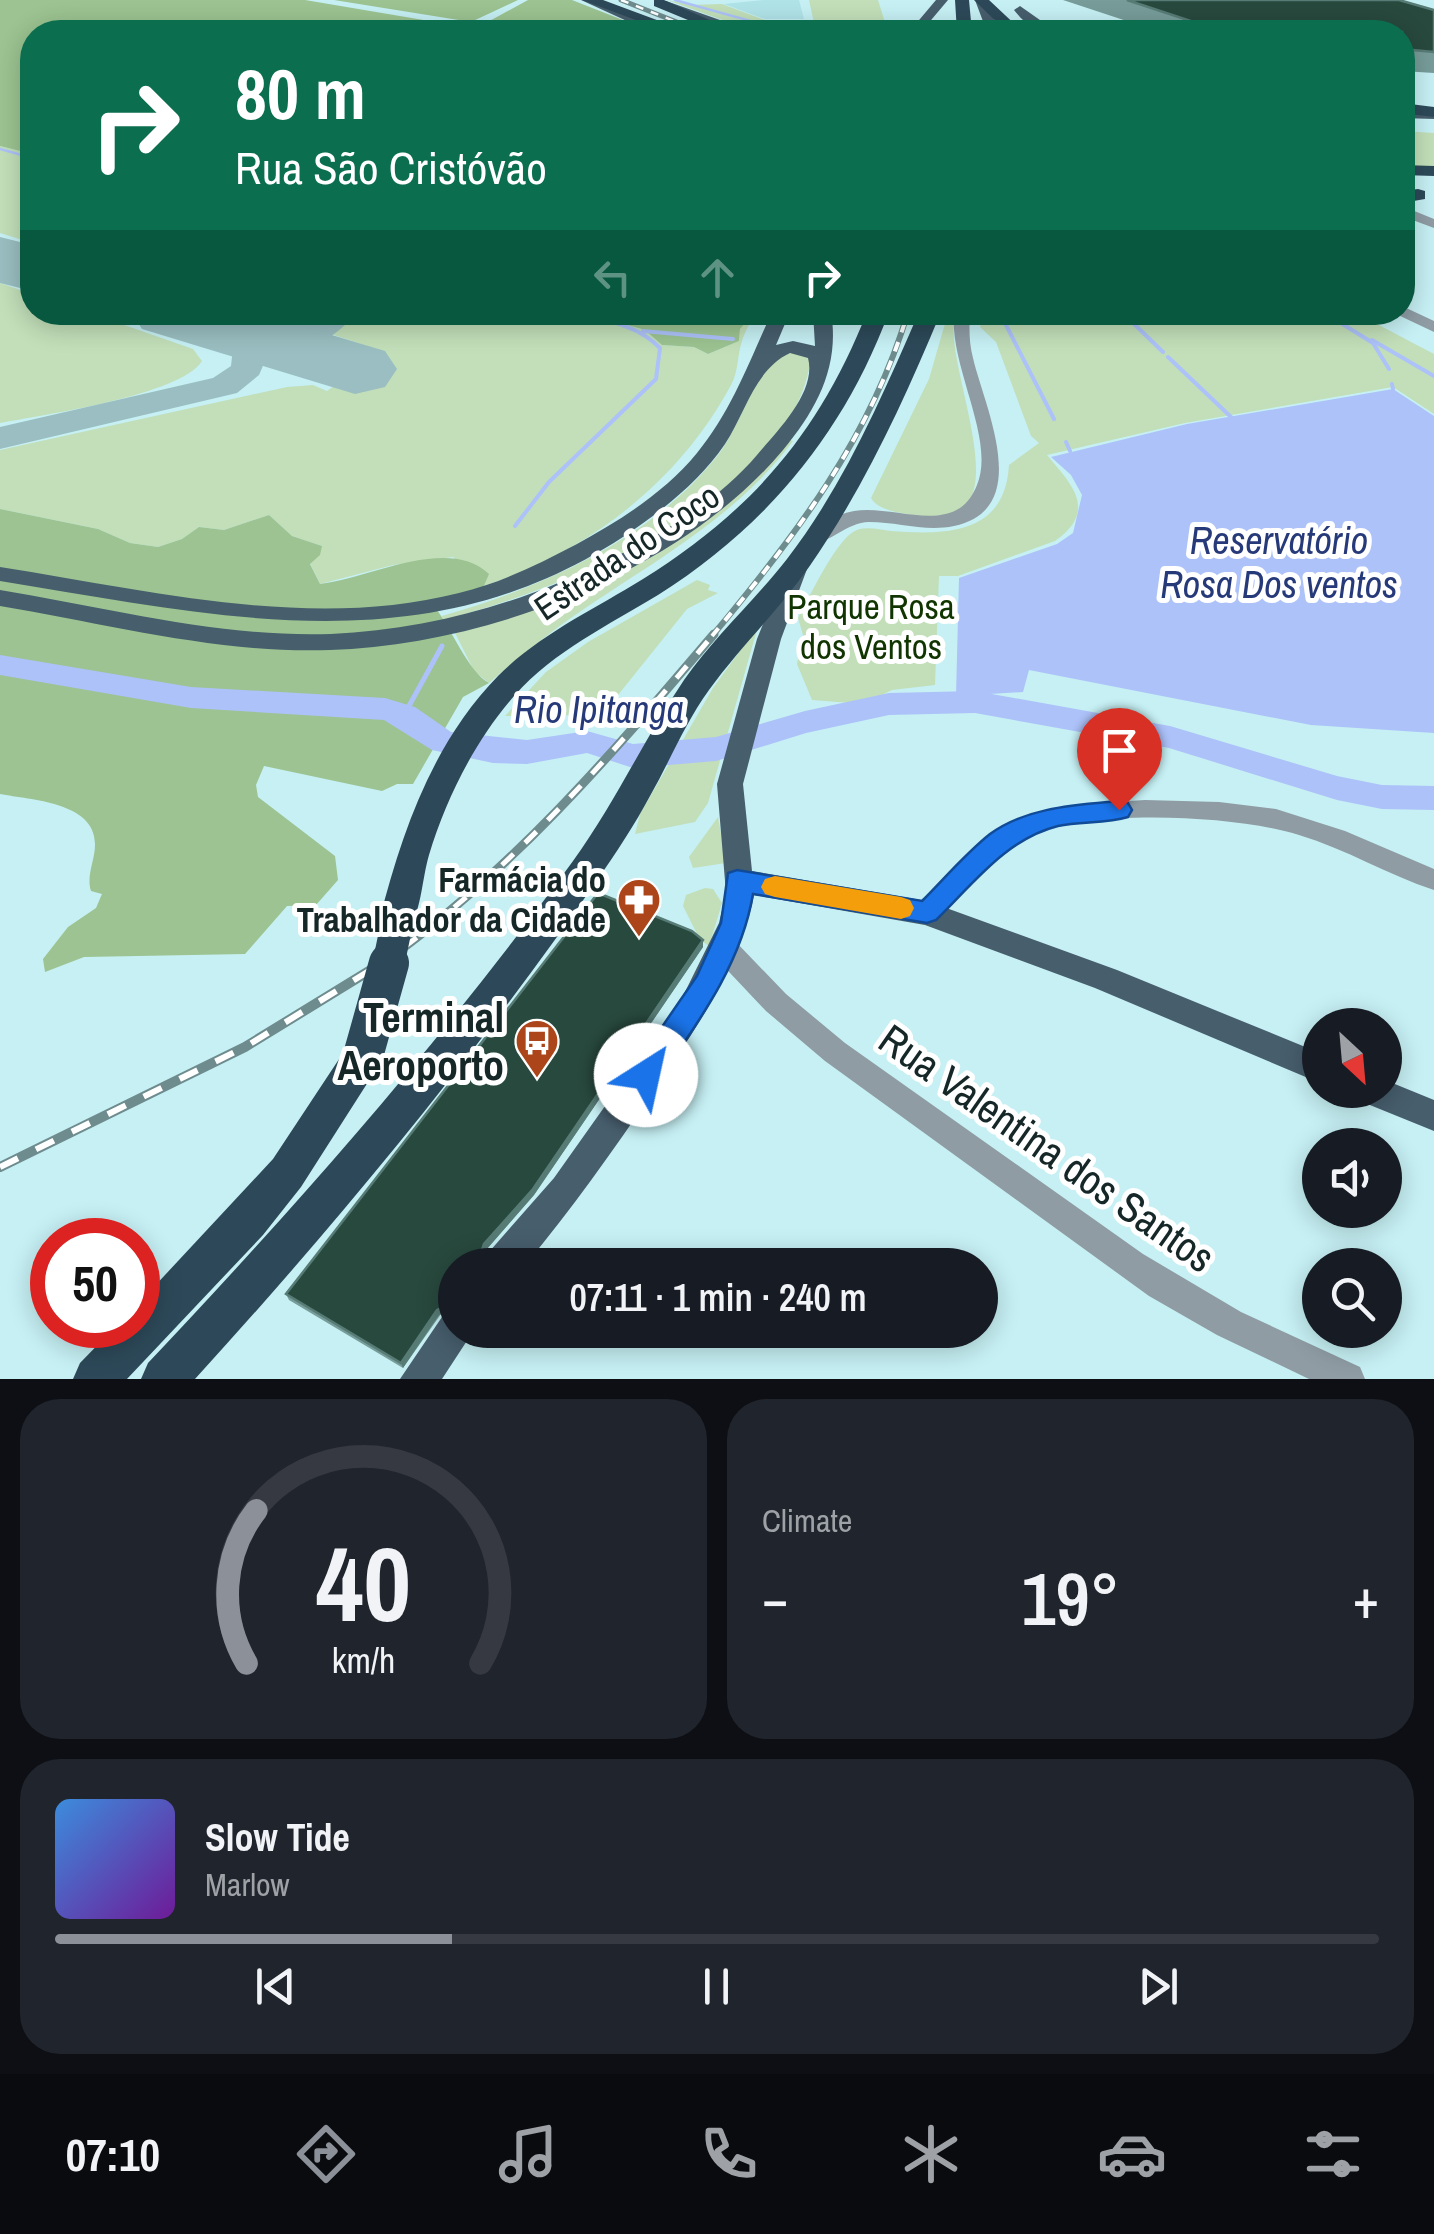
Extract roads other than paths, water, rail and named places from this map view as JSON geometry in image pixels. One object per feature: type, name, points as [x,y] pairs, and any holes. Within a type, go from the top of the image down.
[{"type":"highway","points":[[588,0],[647,20]]},
{"type":"highway","points":[[657,2],[700,20]]},
{"type":"highway","name":"Estrada do Coco","points":[[96,1379],[190,1284],[278,1185],[364,1056],[416,843],[476,725],[506,686],[540,656],[706,552],[746,519],[809,446],[854,366],[869,325]]},
{"type":"highway","points":[[914,348],[919,325]]},
{"type":"highway","points":[[164,1379],[304,1229],[430,1080],[587,868],[637,792],[665,734],[698,683],[805,551],[846,487],[888,410],[924,325]]},
{"type":"main road","points":[[588,0],[633,20]]},
{"type":"main road","points":[[657,2],[712,20]]},
{"type":"main road","points":[[0,574],[280,615],[380,614],[476,600],[562,566],[664,496],[689,474],[719,438],[775,325]]},
{"type":"main road","points":[[0,598],[278,640],[366,640],[484,616],[589,577],[654,544],[715,504],[772,452],[803,409],[826,350],[823,325]]},
{"type":"main road","points":[[753,372],[771,353],[790,347],[814,352],[820,358],[821,370]]},
{"type":"main road","points":[[517,1248],[566,1190],[694,1006],[724,948],[740,894],[730,784],[770,640],[805,551]]},
{"type":"main road","points":[[737,880],[927,912],[1106,978],[1302,1060]]},
{"type":"main road","points":[[1402,1103],[1434,1116]]},
{"type":"main road","points":[[418,1379],[441,1348]]},
{"type":"street","points":[[805,551],[854,517],[932,522],[960,516],[976,506],[986,489],[989,453],[978,399],[961,348],[962,325]]},
{"type":"street","points":[[846,487],[869,508],[906,521]]},
{"type":"street","points":[[927,912],[999,842],[1020,830],[1060,816],[1119,810],[1279,820],[1434,880]]},
{"type":"street","name":"Rua Valentina dos Santos","points":[[724,948],[787,1013],[882,1086],[1175,1293],[1243,1332],[1348,1379]]},
{"type":"water","name":"Reservatório Rosa Dos ventos","points":[[1393,389],[1434,416],[1434,733],[1311,725],[1029,670],[1023,692],[956,696],[959,578],[1057,544],[1073,533],[1082,495],[1071,475],[1051,457],[1187,424]]},
{"type":"waterway","points":[[675,0],[747,20]]},
{"type":"waterway","points":[[0,149],[20,155]]},
{"type":"waterway","points":[[515,526],[549,482],[656,379],[660,348],[620,325]]},
{"type":"waterway","points":[[1006,325],[1054,419]]},
{"type":"waterway","points":[[1135,325],[1163,352]]},
{"type":"waterway","points":[[1344,325],[1373,343],[1389,369]]},
{"type":"waterway","points":[[643,331],[733,339]]},
{"type":"waterway","points":[[1372,340],[1434,376]]},
{"type":"waterway","points":[[1168,357],[1231,417]]},
{"type":"waterway","points":[[1392,384],[1393,389]]},
{"type":"waterway","points":[[1066,442],[1070,451]]},
{"type":"waterway","points":[[404,715],[442,646]]},
{"type":"waterway","name":"Rio Ipitanga","points":[[0,665],[191,698],[385,709],[404,715],[443,742],[493,751],[527,752],[587,742],[633,756],[716,749],[805,722],[889,704],[975,702],[1170,737],[1337,788],[1382,797],[1434,798]]},
{"type":"railway","points":[[621,0],[672,20]]},
{"type":"railway","points":[[712,636],[827,484],[873,401],[903,325]]},
{"type":"railway","points":[[382,963],[472,892],[557,811],[714,634]]},
{"type":"railway","points":[[0,1167],[245,1047],[382,963]]},
{"type":"railway","points":[[378,966],[382,963]]},
{"type":"place","name":"Farmácia do Trabalhador da Cidade","points":[[639,938]]},
{"type":"place","name":"Terminal Aeroporto","points":[[537,1079]]},
{"type":"park label","name":"Parque Rosa dos Ventos","points":[[871,627]]}]
